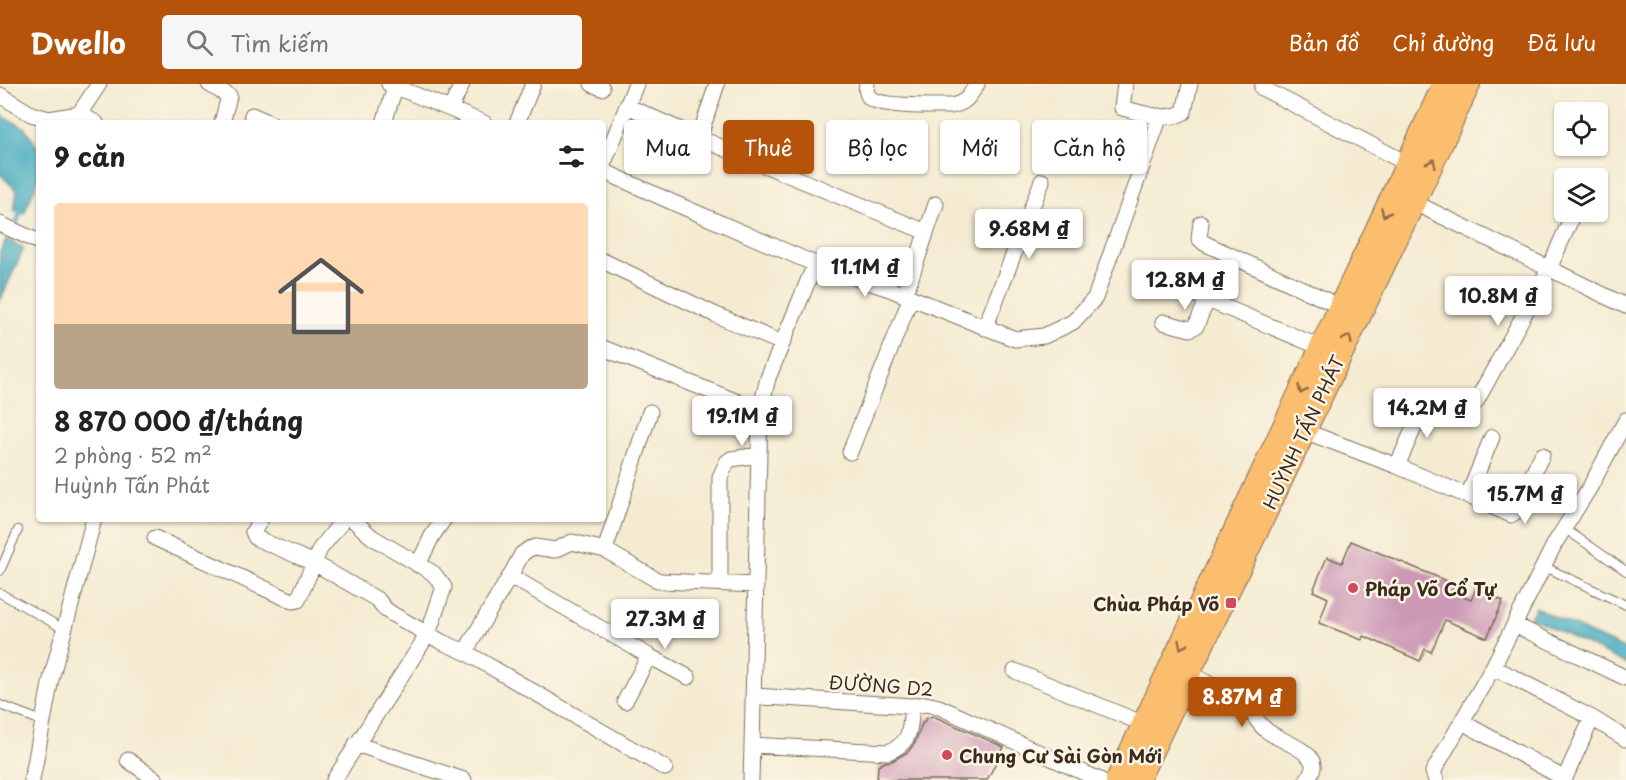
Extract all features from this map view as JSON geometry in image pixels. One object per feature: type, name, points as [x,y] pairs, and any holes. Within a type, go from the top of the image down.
[{"type":"main road","name":"HUỲNH TẤN PHÁT","points":[[1137,780],[1189,673],[1233,558],[1322,348],[1445,84]]},
{"type":"main road","name":"HUỲNH TẤN PHÁT","points":[[1118,780],[1144,724],[1304,431],[1468,84]]},
{"type":"street","points":[[79,114],[99,84]]},
{"type":"street","points":[[209,84],[231,90],[223,120]]},
{"type":"street","points":[[451,108],[462,84]]},
{"type":"street","points":[[518,120],[533,84]]},
{"type":"street","points":[[606,158],[636,84]]},
{"type":"street","points":[[705,120],[717,84]]},
{"type":"street","points":[[867,84],[866,91],[869,98],[882,103],[951,106],[961,104],[977,84]]},
{"type":"street","points":[[1125,84],[1122,108],[1167,117],[1184,112],[1190,84]]},
{"type":"street","points":[[385,120],[393,85],[477,120]]},
{"type":"street","points":[[1262,88],[1408,164]]},
{"type":"street","points":[[0,95],[31,114],[49,119],[79,114],[90,120]]},
{"type":"street","points":[[627,106],[658,120]]},
{"type":"street","points":[[252,115],[263,120]]},
{"type":"street","points":[[606,172],[815,264],[908,296],[1015,339],[1044,336],[1073,322],[1095,298],[1160,116]]},
{"type":"street","points":[[711,143],[926,232]]},
{"type":"street","points":[[985,328],[1042,181]]},
{"type":"street","points":[[1413,202],[1626,306]]},
{"type":"street","points":[[850,452],[908,296],[936,204]]},
{"type":"street","points":[[1476,402],[1549,269],[1570,222]]},
{"type":"street","points":[[1201,223],[1199,238],[1204,243],[1341,307]]},
{"type":"street","points":[[0,224],[34,239]]},
{"type":"street","points":[[606,262],[716,315],[782,343]]},
{"type":"street","points":[[751,780],[760,411],[768,378],[815,264]]},
{"type":"street","points":[[1170,284],[1322,348]]},
{"type":"street","points":[[1162,322],[1193,329],[1207,300]]},
{"type":"street","points":[[606,349],[760,411]]},
{"type":"street","points":[[1397,466],[1427,398]]},
{"type":"street","points":[[605,550],[650,412]]},
{"type":"street","points":[[1436,780],[1433,772],[1493,667],[1543,566],[1590,487],[1626,420]]},
{"type":"street","points":[[1304,431],[1397,466],[1509,515],[1513,514],[1542,455]]},
{"type":"street","points":[[1468,496],[1492,437]]},
{"type":"street","points":[[720,584],[720,477],[727,462],[731,459],[759,455]]},
{"type":"street","points":[[32,780],[51,679],[93,522]]},
{"type":"street","points":[[259,522],[253,532],[256,538],[314,563],[378,600],[385,609],[465,652],[665,768]]},
{"type":"street","points":[[155,538],[292,601],[298,600],[320,549],[342,522]]},
{"type":"street","points":[[333,780],[428,634],[444,588],[433,573],[372,537],[355,522]]},
{"type":"street","points":[[418,565],[432,536],[442,522]]},
{"type":"street","points":[[465,652],[522,555],[535,547],[555,550],[572,542],[605,550],[662,581],[756,585]]},
{"type":"street","points":[[510,576],[688,677]]},
{"type":"street","points":[[1515,625],[1626,678]]},
{"type":"street","points":[[625,701],[650,656]]},
{"type":"street","points":[[1493,667],[1592,718],[1626,740]]},
{"type":"street","points":[[1015,671],[1144,724]]},
{"type":"street","points":[[1189,673],[1241,701],[1266,731],[1307,754],[1313,762],[1308,780]]},
{"type":"street","name":"ĐƯỜNG D2","points":[[753,696],[912,706],[926,704],[939,707],[1100,780]]},
{"type":"street","points":[[752,746],[888,752],[899,748],[908,739],[912,706]]},
{"type":"street","points":[[1462,722],[1565,780],[1592,718]]},
{"type":"street","points":[[356,744],[464,780]]},
{"type":"street","points":[[128,760],[156,780]]},
{"type":"lane","points":[[1564,528],[1626,571]]},
{"type":"lane","points":[[0,571],[18,530]]},
{"type":"lane","points":[[1543,566],[1626,605]]},
{"type":"lane","points":[[0,592],[64,629]]},
{"type":"lane","points":[[0,705],[42,721]]},
{"type":"water","points":[[0,115],[24,127],[36,145],[36,185],[24,214],[14,210],[17,191],[0,174]]},
{"type":"water","points":[[6,239],[24,248],[0,301],[0,252]]},
{"type":"water","points":[[1536,607],[1626,650],[1626,664],[1530,617]]},
{"type":"building","points":[[1351,541],[1454,584],[1451,592],[1471,600],[1476,589],[1503,601],[1487,638],[1445,620],[1431,652],[1425,649],[1420,661],[1364,636],[1362,640],[1319,623],[1328,598],[1313,591],[1327,557],[1342,563]]},
{"type":"building","name":"Chung Cư Sài Gòn Mới","points":[[933,716],[1004,747],[987,780],[877,780],[878,766],[908,752],[915,743],[922,724],[927,718]]},
{"type":"waterway","points":[[16,227],[20,212]]},
{"type":"place","name":"Pháp Võ Cổ Tự","points":[[1353,588]]},
{"type":"place","name":"Chùa Pháp Võ","points":[[1231,603]]},
{"type":"place","name":"Chung Cư Sài Gòn Mới","points":[[947,755]]}]
